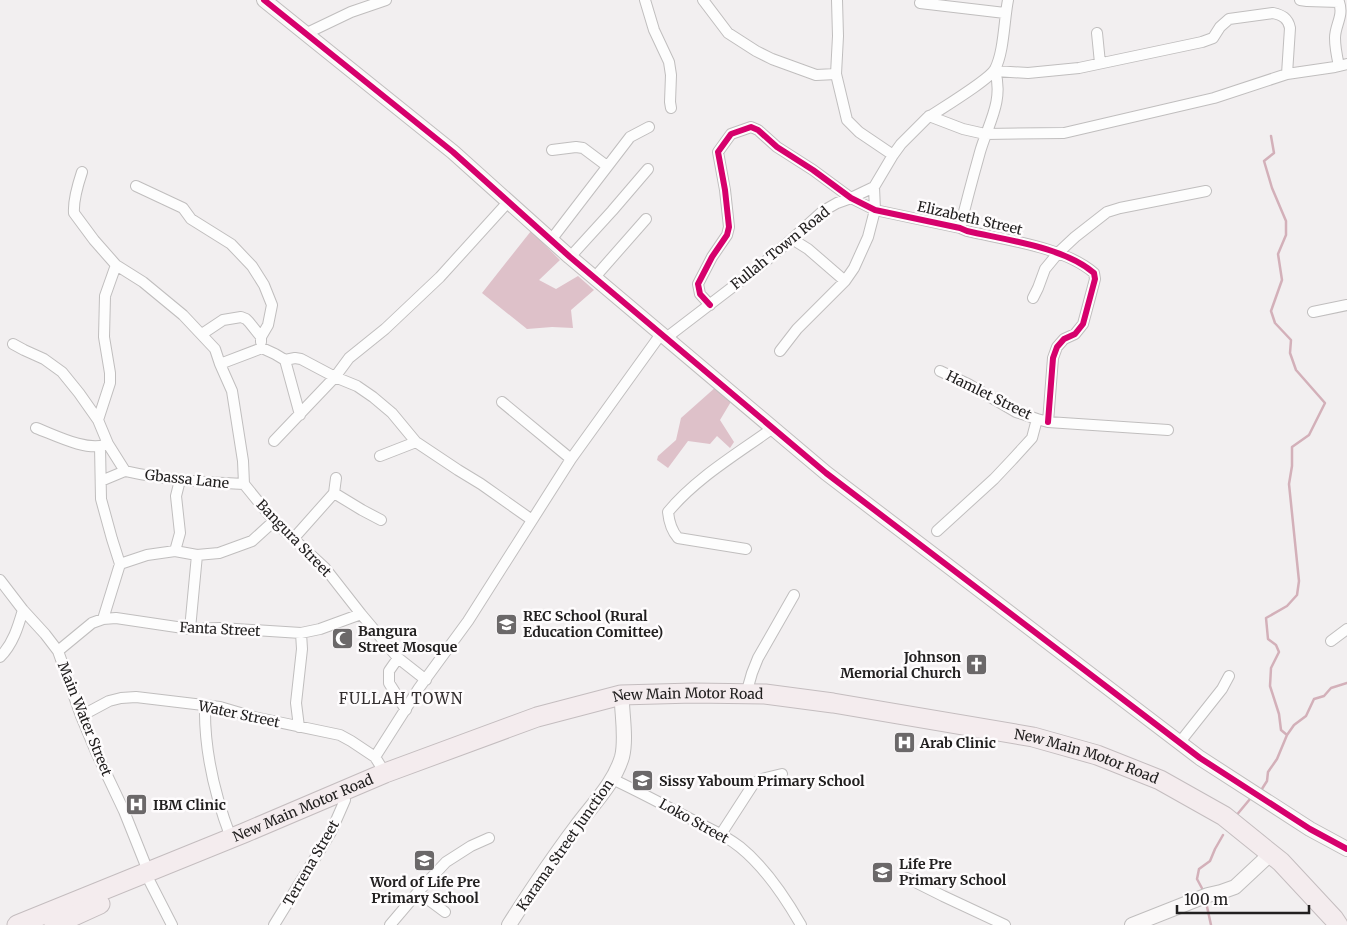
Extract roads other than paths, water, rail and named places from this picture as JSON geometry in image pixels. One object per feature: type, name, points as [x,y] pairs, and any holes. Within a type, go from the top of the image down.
[{"type":"highway","name":"New Main Motor Road","points":[[54,925],[149,876],[231,838],[384,773],[464,743],[538,717],[621,695],[693,693],[765,694],[909,715],[1033,737],[1097,755],[1160,780],[1224,816],[1281,862],[1338,925]]},
{"type":"highway","name":"New Main Motor Road","points":[[17,925],[149,876],[250,842],[467,750],[531,727],[622,704],[693,700],[764,702],[832,710],[1031,745],[1095,762],[1157,787],[1220,822],[1276,868],[1329,925]]},
{"type":"street","points":[[264,0],[453,152],[570,257],[595,276],[826,473],[1200,758],[1310,829],[1347,849]]},
{"type":"street","points":[[305,34],[351,12],[386,0]]},
{"type":"street","points":[[645,0],[654,30],[669,62],[671,108]]},
{"type":"street","points":[[703,0],[728,33],[756,51],[816,75],[836,74]]},
{"type":"street","points":[[837,0],[836,74],[847,120],[859,132],[893,154]]},
{"type":"street","points":[[960,228],[985,134],[994,115],[998,92],[995,70],[1000,54],[1008,0]]},
{"type":"street","points":[[930,116],[963,129],[985,134],[1064,133],[1214,98],[1287,74],[1343,65],[1335,36],[1341,12],[1339,2],[1300,0]]},
{"type":"street","points":[[920,3],[1005,13]]},
{"type":"street","points":[[780,350],[797,328],[844,281],[854,268],[868,237],[875,210],[874,187],[893,154],[912,132],[930,116],[978,84],[995,70],[1028,73],[1079,68],[1202,42],[1213,38],[1220,27],[1229,19],[1273,13],[1280,14],[1286,19],[1290,28],[1287,74]]},
{"type":"street","points":[[1097,33],[1100,63]]},
{"type":"street","points":[[551,240],[630,136],[649,127]]},
{"type":"street","name":"Elizabeth Street","points":[[710,305],[700,294],[698,284],[712,257],[727,235],[729,226],[718,152],[731,134],[751,127],[758,130],[777,147],[851,198],[875,210],[1059,252],[1084,264],[1094,273],[1095,279],[1083,324],[1075,334],[1064,339],[1057,348],[1053,358],[1048,422]]},
{"type":"street","points":[[552,150],[583,148],[607,166]]},
{"type":"street","points":[[570,257],[648,169]]},
{"type":"street","points":[[82,172],[74,213],[94,240],[116,265],[143,282],[183,314],[215,349],[232,390],[243,461],[244,484]]},
{"type":"street","points":[[136,186],[183,208],[192,219],[231,244],[252,266],[264,285],[272,306],[268,325],[261,337]]},
{"type":"street","name":"Fullah Town Road","points":[[375,757],[468,621],[571,459],[664,336],[710,305],[792,239],[823,211],[874,187]]},
{"type":"street","points":[[1033,298],[1045,269],[1059,252],[1107,212],[1206,191]]},
{"type":"street","points":[[274,441],[335,377],[349,358],[385,329],[440,277],[508,202]]},
{"type":"street","points":[[595,276],[646,219]]},
{"type":"street","points":[[792,239],[808,249],[844,281]]},
{"type":"street","points":[[98,420],[110,383],[104,336],[105,296],[116,265]]},
{"type":"street","points":[[1313,312],[1347,305]]},
{"type":"street","points":[[202,334],[223,320],[241,317],[246,319],[261,337],[262,348]]},
{"type":"street","name":"Gbassa Lane","points":[[14,344],[44,359],[62,372],[98,420],[104,445],[125,471],[180,480],[244,484]]},
{"type":"street","points":[[220,364],[262,348],[285,360],[302,359],[335,377],[357,386],[392,413],[416,442],[532,520]]},
{"type":"street","points":[[285,360],[300,414]]},
{"type":"street","name":"Hamlet Street","points":[[940,371],[968,384],[1016,412],[1048,422],[1168,430]]},
{"type":"street","points":[[502,402],[571,459]]},
{"type":"street","points":[[937,531],[1011,462],[1032,438],[1037,419]]},
{"type":"street","points":[[36,428],[76,444],[104,445],[101,499],[120,564],[106,612],[102,619],[92,623],[58,651]]},
{"type":"street","points":[[746,549],[678,538],[668,520],[668,512],[691,488],[773,428]]},
{"type":"street","points":[[380,456],[416,442]]},
{"type":"street","points":[[101,481],[125,471]]},
{"type":"street","points":[[294,538],[334,493],[336,478]]},
{"type":"street","points":[[175,551],[180,533],[176,496],[180,480]]},
{"type":"street","name":"Bangura Street","points":[[244,484],[274,520],[325,568],[398,658],[426,680]]},
{"type":"street","points":[[334,493],[381,520]]},
{"type":"street","points":[[120,564],[146,555],[175,551],[197,555],[219,553],[252,541],[274,520]]},
{"type":"street","points":[[190,629],[197,555]]},
{"type":"street","name":"Main Water Street","points":[[0,580],[58,651],[81,716],[124,811],[149,876],[172,925]]},
{"type":"street","points":[[746,694],[758,658],[794,595]]},
{"type":"street","points":[[0,657],[6,652],[12,641],[23,610]]},
{"type":"street","name":"Fanta Street","points":[[102,619],[116,618],[190,629],[220,628],[301,633],[320,629],[361,614]]},
{"type":"street","points":[[1331,641],[1347,629]]},
{"type":"street","points":[[299,727],[296,703],[302,656],[301,633]]},
{"type":"street","points":[[398,658],[389,671],[388,677],[389,683],[406,710]]},
{"type":"street","points":[[1180,742],[1222,689],[1229,676]]},
{"type":"street","name":"Water Street","points":[[81,716],[109,701],[136,697],[220,707],[254,718],[340,735],[375,757],[384,773]]},
{"type":"street","name":"Karama Street Junction","points":[[509,925],[575,828],[612,780],[622,759],[624,748],[622,704]]},
{"type":"street","points":[[205,705],[204,725],[209,766],[231,838]]},
{"type":"street","points":[[721,834],[754,783],[782,774]]},
{"type":"street","name":"Loko Street","points":[[612,780],[648,796],[721,834],[741,848],[764,870],[784,897],[801,925]]},
{"type":"street","name":"Terrena Street","points":[[274,925],[331,832],[346,800]]},
{"type":"street","points":[[390,925],[446,862],[471,846],[489,838]]},
{"type":"street","points":[[1132,925],[1208,895],[1234,887],[1265,859]]},
{"type":"street","points":[[907,878],[1005,925]]},
{"type":"street","points":[[418,892],[445,912]]},
{"type":"waterway","points":[[1271,136],[1274,153],[1264,161],[1272,188],[1286,221],[1286,235],[1278,254],[1282,280],[1271,311],[1275,323],[1291,340],[1290,353],[1296,370],[1325,403],[1309,435],[1292,447],[1292,466],[1289,484],[1299,581],[1297,595],[1287,606],[1266,618],[1268,639],[1276,645],[1279,652],[1271,668],[1270,686],[1279,714],[1281,730],[1287,735]]},
{"type":"waterway","points":[[1260,792],[1267,781],[1268,772],[1277,759],[1287,735],[1294,725],[1306,716],[1314,699],[1324,696],[1331,688],[1347,683]]},
{"type":"waterway","points":[[1235,817],[1250,799]]},
{"type":"waterway","points":[[1204,892],[1197,879],[1199,869],[1210,861],[1223,835]]},
{"type":"waterway","points":[[1206,902],[1211,925]]},
{"type":"place","name":"REC School (Rural Education Comittee)","points":[[507,624]]},
{"type":"place","name":"Bangura Street Mosque","points":[[342,639]]},
{"type":"place","name":"Johnson Memorial Church","points":[[977,665]]},
{"type":"place","name":"Arab Clinic","points":[[904,743]]},
{"type":"place","name":"Sissy Yaboum Primary School","points":[[643,781]]},
{"type":"place","name":"IBM Clinic","points":[[137,805]]},
{"type":"place","name":"Word of Life Pre Primary School","points":[[425,860]]},
{"type":"place","name":"Life Pre Primary School","points":[[883,872]]},
{"type":"district","name":"FULLAH TOWN","points":[[401,699]]}]
